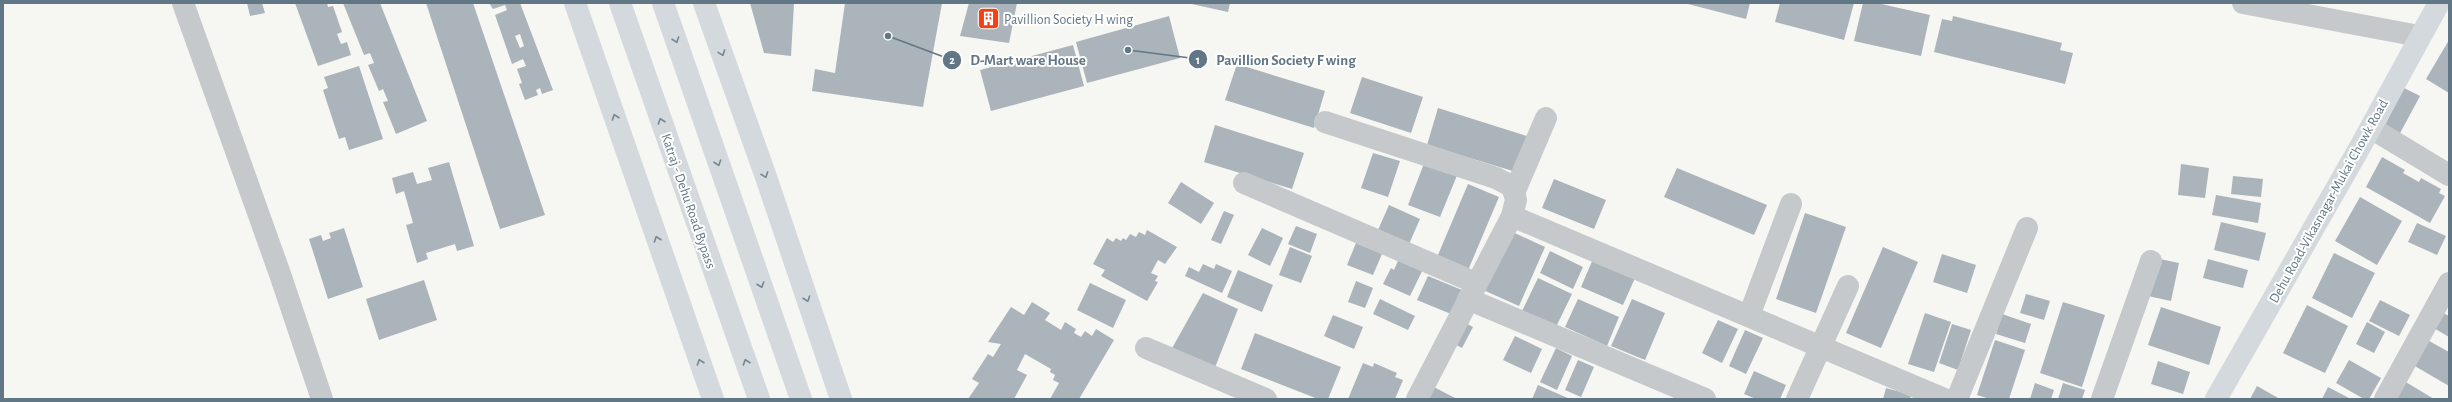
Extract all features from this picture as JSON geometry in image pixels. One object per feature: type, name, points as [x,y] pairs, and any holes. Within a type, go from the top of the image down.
[{"type":"main road","points":[[575,3],[713,399]]},
{"type":"main road","name":"Katraj - Dehu Road Bypass","points":[[620,3],[759,399]]},
{"type":"main road","points":[[663,3],[801,399]]},
{"type":"main road","points":[[704,3],[766,178],[841,399]]},
{"type":"main road","name":"Dehu Road-Vikasnagar-Mukai Chowk Road","points":[[2216,399],[2371,128],[2419,36],[2439,3]]},
{"type":"street","points":[[183,3],[280,274],[322,399]]},
{"type":"street","points":[[2243,3],[2419,36]]},
{"type":"street","points":[[2439,3],[2449,8]]},
{"type":"street","points":[[1514,193],[1546,118]]},
{"type":"street","points":[[1325,122],[1496,178],[1513,187],[1516,200],[1512,216],[1417,399]]},
{"type":"street","points":[[2371,128],[2449,175]]},
{"type":"street","points":[[1244,183],[1705,399]]},
{"type":"street","points":[[1749,316],[1792,204]]},
{"type":"street","points":[[1512,216],[1944,399]]},
{"type":"street","points":[[1957,399],[2027,228]]},
{"type":"street","points":[[2102,399],[2151,261]]},
{"type":"street","points":[[2385,399],[2449,283]]},
{"type":"street","points":[[1797,399],[1848,286]]},
{"type":"street","points":[[1146,348],[1266,399]]},
{"type":"building","points":[[247,3],[262,3],[265,13],[250,16]]},
{"type":"building","points":[[295,3],[327,3],[328,7],[333,6],[342,32],[337,34],[341,44],[347,42],[351,55],[318,66]]},
{"type":"building","points":[[343,3],[380,3],[427,121],[396,134],[383,102],[388,101],[383,89],[379,91],[368,65],[374,63],[370,53],[364,55]]},
{"type":"building","points":[[426,3],[473,3],[545,215],[500,229]]},
{"type":"building","points":[[489,3],[520,3],[553,90],[542,94],[540,88],[536,90],[538,95],[525,100],[519,84],[522,83],[517,69],[526,66],[523,59],[512,64],[495,15],[507,10],[505,5],[493,9]],"holes":[[[520,34],[524,46],[520,48],[515,36]]]},
{"type":"building","points":[[750,3],[794,3],[791,56],[764,53]]},
{"type":"building","points":[[845,3],[942,3],[923,107],[812,91],[815,69],[835,73]]},
{"type":"building","name":"Pavillion Society H wing","points":[[969,3],[1017,3],[1009,43],[960,36]]},
{"type":"building","points":[[1187,3],[1230,3],[1228,12]]},
{"type":"building","points":[[1684,3],[1750,3],[1746,19]]},
{"type":"building","points":[[1780,3],[1854,3],[1844,40],[1775,22]]},
{"type":"building","points":[[1863,3],[1877,3],[1930,15],[1921,56],[1854,41]]},
{"type":"building","points":[[1169,16],[1180,58],[1087,83],[1076,42]]},
{"type":"building","points":[[1953,16],[2062,43],[2060,50],[2073,53],[2065,84],[1934,52],[1942,19],[1952,21]]},
{"type":"building","points":[[2449,40],[2449,93],[2426,79]]},
{"type":"building","points":[[1073,45],[1084,86],[991,111],[980,70]]},
{"type":"building","points":[[1237,64],[1325,91],[1314,128],[1225,100]]},
{"type":"building","points":[[359,66],[383,139],[349,150],[345,137],[339,139],[323,90],[328,88],[324,77]]},
{"type":"building","points":[[1362,77],[1423,97],[1411,133],[1350,113]]},
{"type":"building","points":[[2404,88],[2420,96],[2399,135],[2384,127]]},
{"type":"building","points":[[1438,108],[1527,136],[1516,172],[1427,145]]},
{"type":"building","points":[[1215,125],[1304,153],[1292,189],[1204,162]]},
{"type":"building","points":[[1373,153],[1400,161],[1388,197],[1361,188]]},
{"type":"building","points":[[2382,157],[2405,170],[2403,173],[2419,182],[2421,178],[2441,189],[2439,193],[2445,196],[2430,223],[2366,187]]},
{"type":"building","points":[[1425,161],[1458,173],[1440,217],[1408,205]]},
{"type":"building","points":[[449,162],[474,246],[457,251],[455,244],[426,253],[428,259],[417,263],[406,225],[413,223],[404,191],[396,194],[392,178],[413,172],[417,184],[432,180],[428,168]]},
{"type":"building","points":[[2181,164],[2209,168],[2205,198],[2178,195]]},
{"type":"building","points":[[1677,168],[1767,205],[1754,235],[1664,197]]},
{"type":"building","points":[[2233,176],[2263,179],[2261,197],[2231,194]]},
{"type":"building","points":[[1554,179],[1606,200],[1594,229],[1542,208]]},
{"type":"building","points":[[1181,182],[1214,203],[1201,224],[1168,203]]},
{"type":"building","points":[[1468,184],[1499,197],[1466,275],[1435,262]]},
{"type":"building","points":[[2216,195],[2261,203],[2258,223],[2212,215]]},
{"type":"building","points":[[2360,197],[2402,221],[2377,265],[2335,241]]},
{"type":"building","points":[[1389,205],[1420,219],[1409,244],[1378,230]]},
{"type":"building","points":[[1224,211],[1234,215],[1221,244],[1211,240]]},
{"type":"building","points":[[1805,213],[1846,227],[1816,313],[1776,299]]},
{"type":"building","points":[[2221,222],[2266,233],[2259,261],[2214,250]]},
{"type":"building","points":[[2417,223],[2446,236],[2437,255],[2408,242]]},
{"type":"building","points":[[1296,226],[1317,234],[1310,253],[1288,244]]},
{"type":"building","points":[[344,228],[363,287],[328,299],[309,239],[321,235],[323,241],[331,238],[329,233]]},
{"type":"building","points":[[1262,228],[1283,238],[1270,266],[1248,255]]},
{"type":"building","points":[[1147,230],[1177,247],[1165,264],[1158,260],[1151,273],[1158,276],[1155,281],[1158,282],[1147,301],[1101,276],[1105,270],[1093,264],[1107,238],[1113,242],[1116,238],[1121,241],[1123,238],[1126,240],[1130,234],[1136,237],[1139,232],[1145,235]]},
{"type":"building","points":[[1508,230],[1545,247],[1519,306],[1481,289]]},
{"type":"building","points":[[1356,243],[1382,254],[1373,275],[1347,265]]},
{"type":"building","points":[[1290,247],[1312,256],[1301,283],[1279,275]]},
{"type":"building","points":[[1883,247],[1918,262],[1881,348],[1846,333]]},
{"type":"building","points":[[1550,251],[1583,267],[1573,289],[1540,273]]},
{"type":"building","points":[[2334,253],[2375,273],[2352,318],[2312,298]]},
{"type":"building","points":[[1401,254],[1425,265],[1410,296],[1383,284],[1391,268],[1394,270]]},
{"type":"building","points":[[1942,254],[1976,265],[1967,293],[1933,282]]},
{"type":"building","points":[[2155,258],[2179,263],[2171,301],[2148,296]]},
{"type":"building","points":[[1593,259],[1635,278],[1623,305],[1581,287]]},
{"type":"building","points":[[2208,259],[2248,270],[2243,288],[2203,278]]},
{"type":"building","points":[[1203,264],[1214,269],[1216,264],[1232,271],[1222,293],[1185,276],[1189,267],[1199,272]]},
{"type":"building","points":[[1238,270],[1273,285],[1262,312],[1227,297]]},
{"type":"building","points":[[1428,276],[1462,290],[1451,314],[1417,300]]},
{"type":"building","points":[[1538,278],[1572,294],[1556,327],[1522,311]]},
{"type":"building","points":[[424,280],[437,320],[379,340],[366,299]]},
{"type":"building","points":[[1356,281],[1373,288],[1365,308],[1348,302]]},
{"type":"building","points":[[1090,283],[1126,300],[1113,328],[1077,310]]},
{"type":"building","points":[[1203,293],[1238,309],[1214,370],[1171,350]]},
{"type":"building","points":[[2026,294],[2050,301],[2044,320],[2020,313]]},
{"type":"building","points":[[1380,299],[1415,316],[1408,330],[1373,314]]},
{"type":"building","points":[[1578,299],[1619,317],[1607,346],[1565,327]]},
{"type":"building","points":[[1632,299],[1665,313],[1645,360],[1611,346]]},
{"type":"building","points":[[2380,300],[2410,315],[2399,336],[2369,321]]},
{"type":"building","points":[[1032,302],[1050,313],[1045,320],[1061,330],[1065,322],[1076,329],[1074,333],[1081,337],[1085,331],[1092,336],[1096,329],[1114,340],[1079,399],[1050,399],[1059,383],[1053,380],[1055,375],[1050,372],[1051,369],[1025,354],[1017,370],[1027,375],[1014,399],[968,399],[979,383],[972,379],[988,354],[993,357],[1001,344],[988,342],[1011,307],[1024,315]]},
{"type":"building","points":[[2063,302],[2105,315],[2082,387],[2040,373]]},
{"type":"building","points":[[2307,305],[2348,326],[2325,373],[2283,353]]},
{"type":"building","points":[[2161,307],[2221,327],[2209,365],[2148,345]]},
{"type":"building","points":[[2441,312],[2449,316],[2449,337],[2432,327]]},
{"type":"building","points":[[1925,313],[1951,322],[1934,372],[1908,364]]},
{"type":"building","points":[[2002,314],[2031,324],[2025,343],[1996,334]]},
{"type":"building","points":[[1333,315],[1363,327],[1354,349],[1324,336]]},
{"type":"building","points":[[1718,320],[1738,329],[1722,363],[1702,353]]},
{"type":"building","points":[[1462,321],[1473,327],[1462,348],[1451,342]]},
{"type":"building","points":[[2367,322],[2385,332],[2374,353],[2356,344]]},
{"type":"building","points":[[1952,324],[1971,330],[1958,370],[1939,363]]},
{"type":"building","points":[[1745,330],[1763,338],[1746,374],[1729,366]]},
{"type":"building","points":[[1255,333],[1341,367],[1328,399],[1318,399],[1241,369]]},
{"type":"building","points":[[1515,336],[1542,349],[1531,373],[1503,360]]},
{"type":"building","points":[[2422,337],[2449,352],[2449,386],[2408,362]]},
{"type":"building","points":[[1995,340],[2025,350],[2009,399],[1990,399],[1977,395]]},
{"type":"building","points":[[1556,348],[1572,356],[1557,390],[1540,382]]},
{"type":"building","points":[[1578,360],[1594,367],[1581,397],[1565,390]]},
{"type":"building","points":[[2349,360],[2381,378],[2369,399],[2364,399],[2336,383]]},
{"type":"building","points":[[2158,361],[2190,372],[2183,394],[2151,384]]},
{"type":"building","points":[[1363,363],[1373,367],[1374,363],[1397,373],[1395,377],[1403,380],[1395,399],[1348,399]]},
{"type":"building","points":[[1754,371],[1786,385],[1780,399],[1756,399],[1744,394]]},
{"type":"building","points":[[2399,378],[2434,399],[2386,399]]},
{"type":"building","points":[[2035,383],[2054,390],[2051,399],[2030,399]]},
{"type":"building","points":[[2063,383],[2085,390],[2082,399],[2058,399]]},
{"type":"building","points":[[1428,384],[1457,399],[1420,399]]},
{"type":"building","points":[[1538,385],[1570,399],[1532,399]]},
{"type":"building","points":[[2257,386],[2280,399],[2250,399]]},
{"type":"building","points":[[2328,387],[2351,399],[2322,399]]},
{"type":"building","points":[[1886,388],[1911,395],[1910,399],[1883,399]]},
{"type":"place","name":"Pavillion Society H wing","points":[[989,19]]},
{"type":"place","name":"D-Mart ware House","points":[[888,36]]},
{"type":"place","name":"Pavillion Society F wing","points":[[1128,50]]}]
